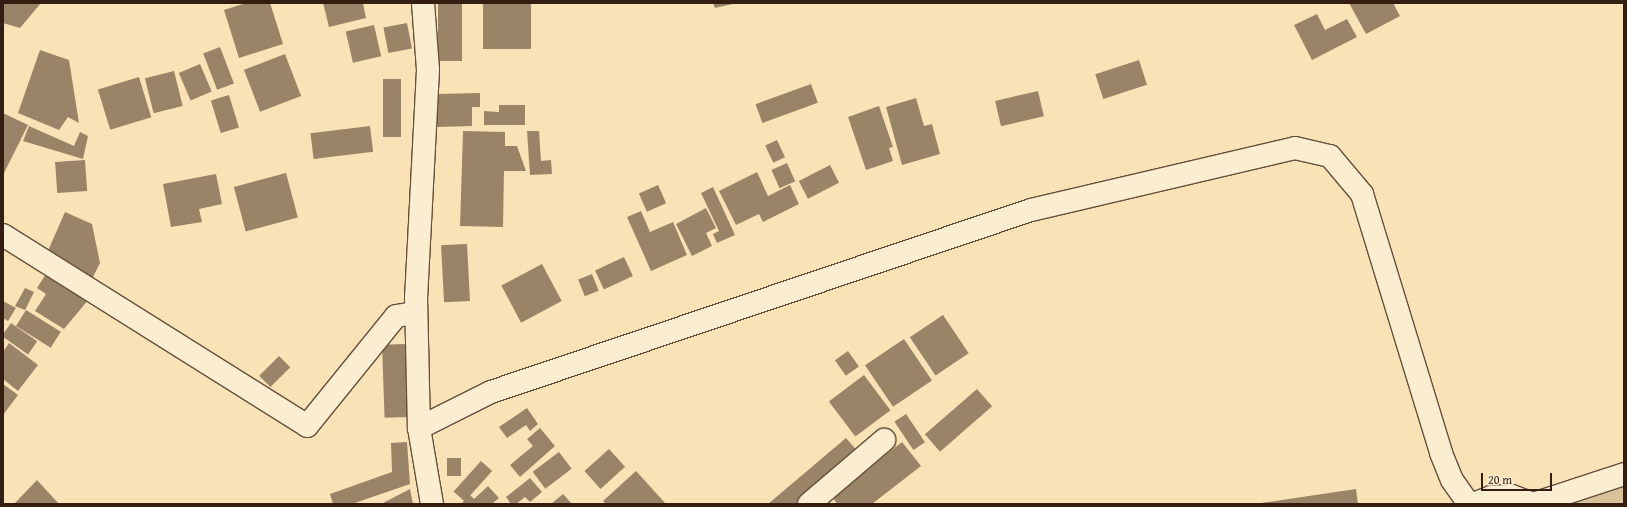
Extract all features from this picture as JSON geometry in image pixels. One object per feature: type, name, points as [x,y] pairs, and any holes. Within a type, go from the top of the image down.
[{"type":"street","points":[[423,3],[428,70],[416,313],[419,428],[432,504]]},
{"type":"street","points":[[419,428],[491,392],[1031,210],[1295,148],[1330,156],[1362,194],[1442,453],[1452,480],[1469,504]]},
{"type":"street","points":[[3,235],[307,426],[396,316],[416,313]]},
{"type":"street","points":[[809,504],[884,440]]},
{"type":"street","points":[[1473,504],[1490,497],[1512,496],[1533,504],[1624,474]]},
{"type":"shaded area","points":[[1624,474],[1624,504],[1533,504]]},
{"type":"building","points":[[3,3],[41,3],[20,28],[3,23]]},
{"type":"building","points":[[246,3],[270,3],[283,44],[239,58],[224,10]]},
{"type":"building","points":[[323,3],[363,3],[366,18],[329,27]]},
{"type":"building","points":[[438,3],[462,3],[462,61],[438,61]]},
{"type":"building","points":[[483,3],[531,3],[531,49],[483,49]]},
{"type":"building","points":[[713,3],[733,3],[733,4],[715,8]]},
{"type":"building","points":[[1349,3],[1393,3],[1400,16],[1366,34]]},
{"type":"building","points":[[1317,14],[1325,30],[1347,19],[1357,37],[1312,60],[1294,25]]},
{"type":"building","points":[[407,23],[412,49],[388,53],[383,28]]},
{"type":"building","points":[[374,25],[381,56],[353,63],[346,32]]},
{"type":"building","points":[[220,47],[234,83],[217,90],[203,53]]},
{"type":"building","points":[[40,50],[69,60],[79,123],[68,117],[59,130],[18,113]]},
{"type":"building","points":[[285,54],[301,96],[260,112],[244,70]]},
{"type":"building","points":[[1139,60],[1147,85],[1103,99],[1095,74]]},
{"type":"building","points":[[200,64],[212,92],[191,101],[179,73]]},
{"type":"building","points":[[174,71],[183,106],[154,113],[145,78]]},
{"type":"building","points":[[139,77],[151,117],[110,130],[98,90]]},
{"type":"building","points":[[383,79],[401,79],[401,137],[383,137]]},
{"type":"building","points":[[811,84],[818,103],[762,123],[756,104]]},
{"type":"building","points":[[1038,91],[1044,116],[1001,126],[995,101]]},
{"type":"building","points":[[480,93],[480,107],[472,107],[472,126],[437,127],[437,94]]},
{"type":"building","points":[[229,95],[239,128],[221,133],[211,101]]},
{"type":"building","points":[[916,98],[924,126],[932,124],[940,154],[902,165],[886,107]]},
{"type":"building","points":[[499,105],[525,105],[525,125],[484,125],[484,111],[499,112]]},
{"type":"building","points":[[879,106],[893,147],[889,148],[893,161],[866,170],[848,117]]},
{"type":"building","points":[[3,113],[28,125],[3,175]]},
{"type":"building","points":[[29,126],[74,146],[80,132],[88,136],[83,159],[23,141]]},
{"type":"building","points":[[370,126],[373,152],[314,159],[310,133]]},
{"type":"building","points":[[463,131],[505,132],[505,146],[517,146],[526,171],[504,171],[503,227],[460,226]]},
{"type":"building","points":[[527,131],[539,131],[541,161],[551,160],[552,174],[530,175]]},
{"type":"building","points":[[777,140],[785,157],[773,163],[765,145]]},
{"type":"building","points":[[85,160],[87,191],[57,193],[55,162]]},
{"type":"building","points":[[787,163],[795,181],[780,188],[771,170]]},
{"type":"building","points":[[830,165],[839,183],[808,199],[799,181]]},
{"type":"building","points":[[757,172],[768,196],[790,185],[799,204],[763,222],[759,214],[736,225],[719,191]]},
{"type":"building","points":[[286,173],[298,217],[246,231],[234,187]]},
{"type":"building","points":[[216,174],[222,204],[199,209],[202,222],[171,227],[163,184]]},
{"type":"building","points":[[658,185],[666,203],[647,212],[639,194]]},
{"type":"building","points":[[713,187],[735,235],[717,243],[713,234],[719,231],[701,193]]},
{"type":"building","points":[[706,208],[716,228],[706,233],[712,246],[692,256],[676,224]]},
{"type":"building","points":[[641,211],[650,232],[673,222],[687,255],[651,271],[627,217]]},
{"type":"building","points":[[65,212],[92,224],[100,263],[91,281],[47,253]]},
{"type":"building","points":[[467,244],[470,301],[444,302],[441,245]]},
{"type":"building","points":[[624,257],[633,276],[604,290],[595,271]]},
{"type":"building","points":[[542,264],[562,301],[521,323],[501,286]]},
{"type":"building","points":[[46,274],[89,299],[64,329],[35,311],[46,294],[37,288]]},
{"type":"building","points":[[592,274],[599,291],[585,296],[578,280]]},
{"type":"building","points":[[25,288],[34,292],[25,310],[15,306]]},
{"type":"building","points":[[3,301],[16,308],[8,321],[3,318]]},
{"type":"building","points":[[26,310],[61,332],[51,348],[16,326]]},
{"type":"building","points":[[943,315],[969,353],[936,376],[910,337]]},
{"type":"building","points":[[11,323],[37,341],[28,354],[3,337],[3,334]]},
{"type":"building","points":[[904,339],[932,380],[893,407],[865,365]]},
{"type":"building","points":[[9,343],[38,365],[18,391],[3,379],[3,352]]},
{"type":"building","points":[[406,344],[409,417],[385,418],[382,345]]},
{"type":"building","points":[[848,351],[859,367],[846,376],[835,360]]},
{"type":"building","points":[[279,356],[290,367],[271,387],[259,376]]},
{"type":"building","points":[[864,375],[890,410],[855,437],[829,401]]},
{"type":"building","points":[[3,384],[18,395],[3,415]]},
{"type":"building","points":[[977,389],[992,406],[940,452],[925,434]]},
{"type":"building","points":[[527,408],[538,424],[530,431],[526,425],[507,438],[499,427]]},
{"type":"building","points":[[906,414],[925,442],[913,450],[894,422]]},
{"type":"building","points":[[540,428],[555,446],[520,477],[510,465],[533,446],[527,439]]},
{"type":"building","points":[[846,438],[859,453],[798,504],[768,504]]},
{"type":"building","points":[[407,442],[410,484],[352,504],[333,504],[330,494],[392,472],[391,443]]},
{"type":"building","points":[[902,442],[921,466],[872,504],[837,504],[832,496]]},
{"type":"building","points":[[609,449],[625,467],[601,489],[584,471]]},
{"type":"building","points":[[559,452],[572,469],[545,489],[533,472]]},
{"type":"building","points":[[447,458],[461,458],[461,476],[447,476]]},
{"type":"building","points":[[481,461],[492,471],[465,502],[454,491]]},
{"type":"building","points":[[636,471],[666,504],[606,504],[603,501]]},
{"type":"building","points":[[530,478],[542,492],[530,502],[525,497],[516,504],[511,504],[506,497]]},
{"type":"building","points":[[37,480],[59,504],[14,504]]},
{"type":"building","points":[[488,486],[499,498],[492,504],[462,503],[470,495],[474,499]]},
{"type":"building","points":[[410,489],[413,504],[381,504]]},
{"type":"building","points":[[1356,489],[1358,504],[1261,504],[1261,503]]},
{"type":"building","points":[[563,494],[572,504],[551,504]]}]
